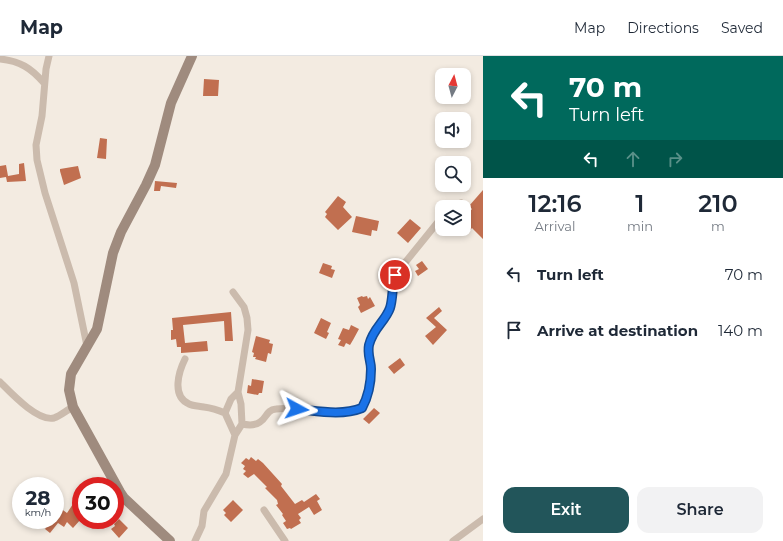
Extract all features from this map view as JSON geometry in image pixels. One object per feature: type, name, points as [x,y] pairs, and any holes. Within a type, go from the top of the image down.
[{"type":"street","points":[[49,56],[44,82],[42,116],[36,145],[37,160],[45,193],[74,283],[87,346]]},
{"type":"street","points":[[170,541],[124,498],[73,407],[69,390],[71,374],[97,329],[113,253],[121,232],[155,165],[171,103],[192,56]]},
{"type":"street","points":[[0,59],[26,66],[33,70],[44,82]]},
{"type":"street","points":[[242,424],[251,425],[260,422],[269,411],[274,409],[285,408],[348,412],[362,408],[368,391],[371,370],[368,349],[369,342],[375,328],[387,314],[391,306],[392,285],[395,275],[435,226]]},
{"type":"street","points":[[195,541],[202,526],[204,511],[226,474],[235,435],[242,424],[238,392],[248,330],[244,307],[233,292]]},
{"type":"street","points":[[185,359],[180,369],[178,382],[181,395],[185,402],[191,405],[212,408],[225,413],[235,435]]},
{"type":"street","points":[[0,382],[13,396],[43,418],[56,418],[73,407]]},
{"type":"street","points":[[225,413],[231,399],[238,392]]},
{"type":"street","points":[[264,510],[285,541]]},
{"type":"street","points":[[453,541],[483,519]]},
{"type":"building","points":[[204,79],[219,80],[218,96],[203,96]]},
{"type":"building","points":[[100,138],[107,139],[106,159],[97,158]]},
{"type":"building","points":[[24,163],[26,181],[7,182],[6,177],[0,178],[0,166],[6,165],[8,176],[19,174],[19,164]]},
{"type":"building","points":[[78,166],[81,178],[64,185],[60,169]]},
{"type":"building","points":[[155,181],[177,183],[176,188],[161,186],[160,191],[154,191]]},
{"type":"building","points":[[483,190],[483,239],[472,228],[471,229],[471,204]]},
{"type":"building","points":[[338,196],[346,202],[343,207],[352,217],[338,230],[325,217],[327,214],[325,212]]},
{"type":"building","points":[[356,216],[379,221],[377,231],[372,230],[371,236],[352,232]]},
{"type":"building","points":[[410,219],[421,228],[408,243],[397,233]]},
{"type":"building","points":[[422,261],[428,269],[418,276],[415,271],[419,269],[416,265]]},
{"type":"building","points":[[323,263],[332,266],[331,269],[335,270],[332,278],[319,273]]},
{"type":"building","points":[[367,296],[368,299],[370,297],[375,306],[361,313],[358,307],[360,305],[357,298]]},
{"type":"building","points":[[439,307],[442,311],[434,318],[447,330],[433,345],[425,336],[436,327],[426,318]]},
{"type":"building","points":[[231,312],[233,341],[225,341],[224,321],[183,325],[185,343],[207,341],[208,351],[181,353],[181,347],[177,347],[176,339],[171,340],[171,330],[173,330],[172,318]]},
{"type":"building","points":[[321,318],[331,323],[326,339],[314,333]]},
{"type":"building","points":[[351,325],[359,329],[350,345],[346,343],[344,347],[338,345],[341,340],[338,339],[343,328],[349,330]]},
{"type":"building","points":[[256,336],[270,340],[269,343],[273,344],[271,354],[268,353],[266,362],[253,357],[254,353],[252,352]]},
{"type":"building","points":[[400,358],[405,365],[394,374],[388,367]]},
{"type":"building","points":[[252,379],[264,381],[262,393],[259,393],[258,395],[247,393],[248,385],[251,386]]},
{"type":"building","points":[[374,408],[380,413],[369,424],[363,419]]},
{"type":"building","points":[[251,457],[256,461],[258,459],[263,463],[282,484],[281,486],[295,504],[302,500],[304,502],[316,494],[320,499],[317,501],[322,510],[314,515],[309,507],[298,514],[301,518],[299,520],[301,523],[291,529],[287,529],[283,523],[286,521],[282,515],[283,514],[276,505],[278,504],[277,500],[265,488],[267,487],[254,474],[248,478],[243,474],[246,471],[243,469],[245,466],[241,463],[246,458],[249,460]]},
{"type":"building","points":[[233,500],[243,510],[231,522],[224,515],[226,513],[223,510]]},
{"type":"building","points":[[72,506],[72,527],[67,522],[64,527],[64,511],[67,513]]},
{"type":"building","points":[[124,524],[128,528],[119,538],[111,529],[124,529]]},
{"type":"building","points":[[45,529],[53,529],[50,533]]},
{"type":"route","points":[[297,409],[348,412],[362,408],[368,391],[371,370],[368,349],[369,342],[375,328],[387,314],[391,306],[392,285],[395,275]]}]
